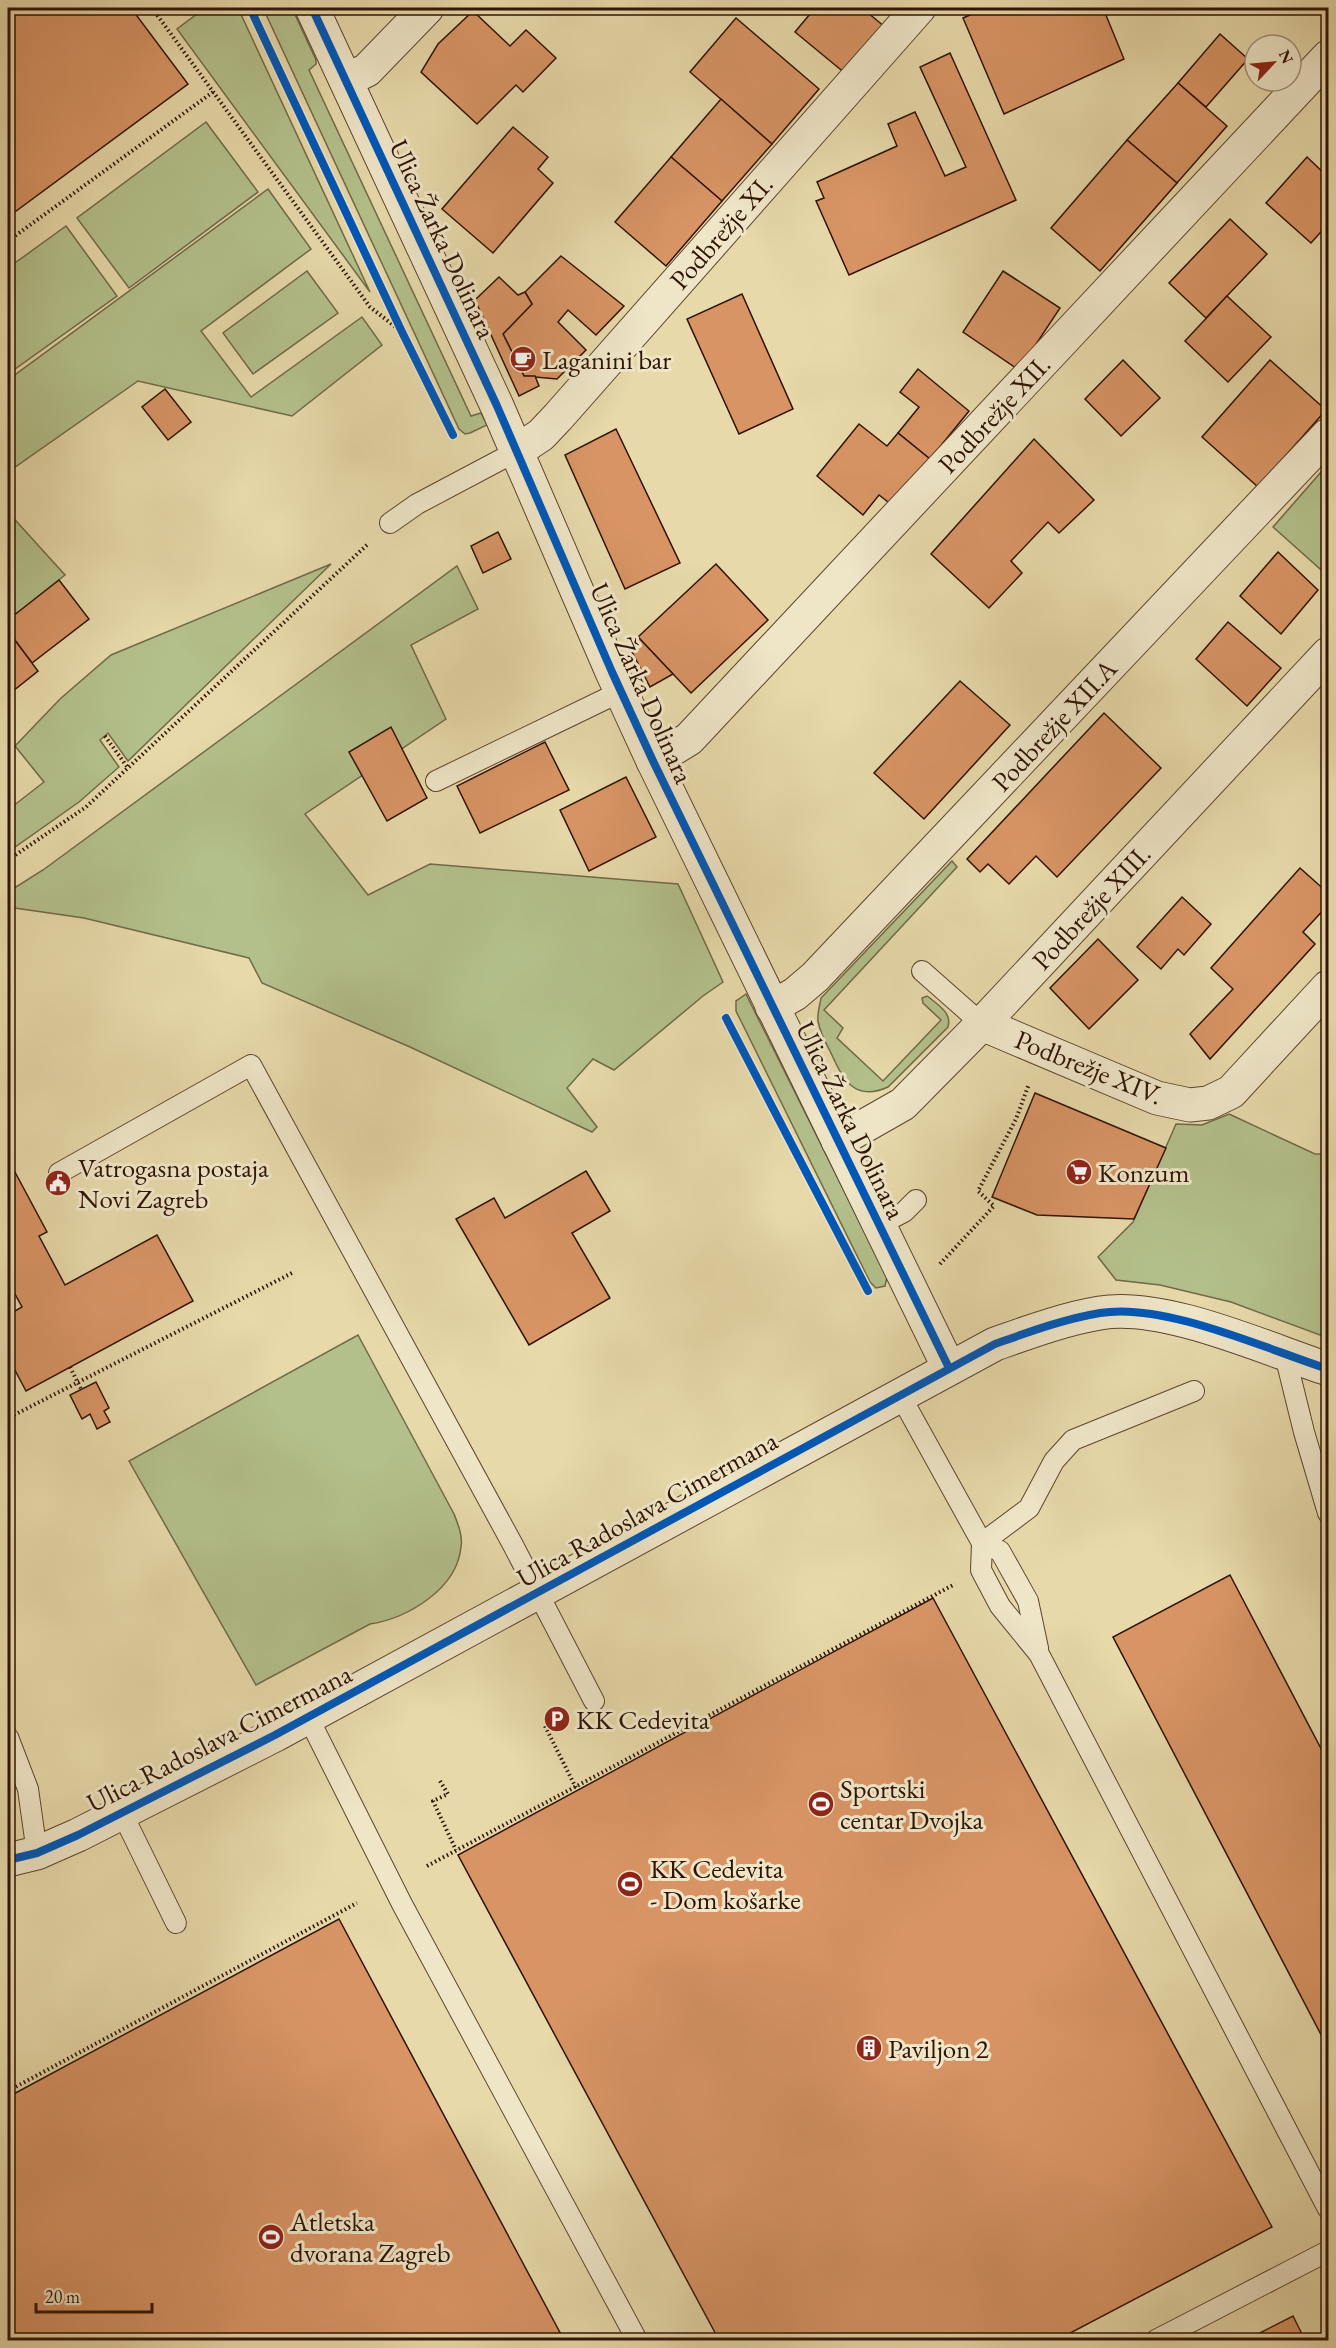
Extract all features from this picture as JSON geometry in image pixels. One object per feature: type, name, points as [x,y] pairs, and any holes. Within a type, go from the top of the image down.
[{"type":"street","name":"Ulica Žarka Dolinara","points":[[312,8],[517,451],[653,761],[950,1368]]},
{"type":"street","points":[[346,80],[367,70],[427,8]]},
{"type":"street","name":"Podbrežje XI.","points":[[517,451],[541,435],[558,417],[919,8]]},
{"type":"street","name":"Podbrežje XII.","points":[[653,761],[689,740],[1329,57]]},
{"type":"street","name":"Podbrežje XII.A","points":[[772,1007],[795,994],[815,977],[1329,435]]},
{"type":"street","name":"Podbrežje XIII.","points":[[838,1141],[903,1104],[982,1024],[1329,654]]},
{"type":"street","name":"Podbrežje XIV.","points":[[982,1024],[1157,1098],[1190,1105],[1208,1103],[1231,1092],[1329,987]]},
{"type":"street","name":"Ulica Radoslava Cimermana","points":[[22,1856],[122,1813],[308,1717],[994,1344],[1055,1323],[1101,1312],[1145,1313],[1208,1327],[1329,1369]]},
{"type":"lane","points":[[390,523],[417,504],[517,451]]},
{"type":"lane","points":[[436,781],[621,692]]},
{"type":"lane","points":[[922,971],[982,1024]]},
{"type":"lane","points":[[59,1173],[251,1065],[538,1592],[594,1701]]},
{"type":"lane","points":[[879,1225],[904,1212],[916,1200]]},
{"type":"lane","points":[[1285,1355],[1304,1432],[1329,1513]]},
{"type":"lane","points":[[982,1543],[1029,1508],[1054,1461],[1073,1440],[1194,1391]]},
{"type":"lane","points":[[900,1395],[982,1543],[981,1570],[1000,1606],[1039,1654],[1329,2209]]},
{"type":"lane","points":[[982,1543],[1000,1551],[1028,1601],[1039,1654]]},
{"type":"lane","points":[[308,1717],[402,1904],[637,2340]]},
{"type":"lane","points":[[8,1737],[28,1789],[22,1856]]},
{"type":"lane","points":[[122,1813],[176,1923]]},
{"type":"lane","points":[[1156,2340],[1329,2250]]},
{"type":"path","points":[[152,8],[370,307],[402,332]]},
{"type":"path","points":[[8,242],[213,92]]},
{"type":"path","points":[[8,860],[86,807],[390,523]]},
{"type":"path","points":[[105,736],[128,768]]},
{"type":"path","points":[[933,1271],[994,1206],[978,1191],[1016,1119],[1031,1080]]},
{"type":"path","points":[[14,1415],[294,1272]]},
{"type":"path","points":[[70,1367],[81,1389]]},
{"type":"path","points":[[427,1866],[981,1570]]},
{"type":"path","points":[[545,1726],[576,1788]]},
{"type":"path","points":[[440,1781],[448,1794],[433,1801],[456,1850]]},
{"type":"path","points":[[8,2091],[357,1904]]},
{"type":"green space","points":[[205,8],[238,8],[370,292],[177,29]]},
{"type":"green space","points":[[263,8],[292,8],[316,60],[316,64],[309,70],[471,416],[481,413],[487,425],[465,434],[459,429]]},
{"type":"green space","points":[[206,122],[258,192],[129,288],[77,218]]},
{"type":"green space","points":[[268,189],[311,249],[201,331],[251,397],[362,317],[382,345],[292,416],[138,381],[8,472],[8,380]]},
{"type":"green space","points":[[66,226],[117,296],[8,374],[8,268]]},
{"type":"green space","points":[[307,271],[338,313],[253,374],[223,333]]},
{"type":"green space","points":[[1328,464],[1328,576],[1273,527]]},
{"type":"green space","points":[[8,512],[65,575],[8,620]]},
{"type":"green space","points":[[331,564],[128,761],[108,733],[100,740],[119,767],[79,802],[8,852],[8,810],[44,782],[15,746],[60,699],[111,655]]},
{"type":"green space","points":[[457,566],[478,609],[411,645],[446,719],[305,814],[368,895],[430,864],[678,884],[723,982],[614,1070],[593,1059],[567,1088],[597,1127],[592,1132],[410,1047],[262,983],[249,958],[84,918],[8,907],[8,892],[43,870]]},
{"type":"green space","points":[[952,861],[957,867],[824,1010],[843,1028],[837,1038],[883,1081],[941,1020],[923,1003],[922,998],[927,996],[930,998],[944,1010],[948,1018],[948,1027],[888,1087],[866,1092],[857,1089],[844,1078],[821,1033],[818,1012],[821,998]]},
{"type":"green space","points":[[746,994],[887,1277],[885,1286],[876,1288],[870,1282],[736,1011],[736,1001]]},
{"type":"green space","points":[[1229,1114],[1315,1154],[1328,1154],[1328,1338],[1231,1302],[1160,1285],[1116,1280],[1098,1257],[1133,1222],[1176,1124],[1202,1125]]},
{"type":"green space","points":[[358,1335],[454,1514],[461,1539],[457,1562],[450,1576],[440,1588],[414,1608],[385,1621],[370,1624],[256,1685],[129,1461]]},
{"type":"building","points":[[8,8],[131,8],[188,84],[8,217]]},
{"type":"building","points":[[815,8],[862,8],[885,27],[846,74],[795,32]]},
{"type":"building","points":[[986,8],[1103,8],[1124,59],[1004,114],[963,18]]},
{"type":"building","points":[[473,11],[510,46],[526,30],[556,58],[523,92],[516,85],[477,124],[421,72],[438,44]]},
{"type":"building","points":[[736,18],[819,89],[772,144],[690,72]]},
{"type":"building","points":[[1220,34],[1243,55],[1243,65],[1206,107],[1178,83]]},
{"type":"building","points":[[950,53],[1016,200],[849,275],[816,201],[824,198],[817,182],[897,146],[888,124],[915,112],[945,176],[966,167],[920,67]]},
{"type":"building","points":[[1178,83],[1227,126],[1177,183],[1127,140]]},
{"type":"building","points":[[721,99],[772,144],[722,201],[671,157]]},
{"type":"building","points":[[513,127],[548,157],[538,169],[553,183],[493,253],[442,209]]},
{"type":"building","points":[[1127,140],[1177,183],[1100,271],[1051,228]]},
{"type":"building","points":[[671,157],[722,201],[666,266],[615,222]]},
{"type":"building","points":[[1307,157],[1328,177],[1328,224],[1311,243],[1266,203]]},
{"type":"building","points":[[1230,219],[1267,254],[1206,318],[1169,283]]},
{"type":"building","points":[[561,256],[624,306],[596,335],[568,310],[558,322],[586,350],[557,379],[524,376],[503,334],[532,304],[525,292]]},
{"type":"building","points":[[1003,271],[1060,308],[1019,370],[963,332]]},
{"type":"building","points":[[499,277],[518,295],[525,292],[532,304],[503,334],[524,376],[535,376],[539,386],[519,396],[475,300]]},
{"type":"building","points":[[742,294],[793,409],[739,434],[687,319]]},
{"type":"building","points":[[1227,296],[1271,337],[1228,382],[1185,341]]},
{"type":"building","points":[[1123,360],[1160,398],[1121,436],[1085,399]]},
{"type":"building","points":[[1270,360],[1326,410],[1258,487],[1202,437]]},
{"type":"building","points":[[918,369],[969,411],[930,459],[898,433],[919,407],[900,392]]},
{"type":"building","points":[[165,389],[191,422],[168,440],[142,407]]},
{"type":"building","points":[[859,424],[887,446],[898,433],[930,459],[892,505],[879,495],[863,515],[817,476]]},
{"type":"building","points":[[616,429],[680,563],[625,589],[565,455]]},
{"type":"building","points":[[1034,439],[1094,500],[1059,533],[1048,522],[1011,561],[1022,573],[989,608],[931,554]]},
{"type":"building","points":[[498,532],[511,559],[483,573],[471,546]]},
{"type":"building","points":[[1278,552],[1318,590],[1281,634],[1240,596]]},
{"type":"building","points":[[716,564],[768,620],[691,693],[638,637]]},
{"type":"building","points":[[59,580],[89,619],[32,663],[8,631],[8,620]]},
{"type":"building","points":[[1228,622],[1281,668],[1247,706],[1196,659]]},
{"type":"building","points":[[8,631],[38,671],[8,695]]},
{"type":"building","points":[[638,637],[673,674],[650,687],[629,646]]},
{"type":"building","points":[[960,681],[1010,725],[924,819],[874,773]]},
{"type":"building","points":[[1104,713],[1161,768],[1057,877],[1036,856],[1009,884],[988,864],[980,872],[967,859]]},
{"type":"building","points":[[391,727],[427,798],[387,821],[349,752]]},
{"type":"building","points":[[545,742],[569,790],[480,833],[457,786]]},
{"type":"building","points":[[626,777],[656,837],[589,871],[560,810]]},
{"type":"building","points":[[1300,868],[1328,893],[1328,905],[1303,932],[1315,944],[1210,1059],[1190,1034],[1233,989],[1211,968]]},
{"type":"building","points":[[1182,897],[1211,924],[1184,955],[1178,949],[1161,969],[1137,947]]},
{"type":"building","points":[[1098,939],[1138,980],[1089,1029],[1050,988]]},
{"type":"building","name":"Konzum","points":[[1035,1093],[1166,1148],[1134,1219],[1037,1215],[992,1197]]},
{"type":"building","points":[[8,1159],[47,1232],[39,1236],[65,1285],[157,1235],[193,1301],[26,1391],[8,1357],[8,1315],[22,1307],[8,1281]]},
{"type":"building","points":[[586,1171],[610,1211],[572,1233],[610,1298],[529,1345],[456,1219],[494,1198],[505,1218]]},
{"type":"building","points":[[96,1382],[109,1408],[104,1411],[110,1422],[97,1429],[90,1414],[82,1419],[70,1395]]},
{"type":"building","points":[[1230,1575],[1328,1762],[1328,2048],[1113,1637]]},
{"type":"building","name":"Paviljon 2","points":[[933,1598],[1272,2227],[1057,2340],[719,2340],[458,1855]]},
{"type":"building","name":"Atletska dvorana Zagreb","points":[[339,1919],[564,2340],[8,2340],[8,2097]]},
{"type":"building","points":[[1293,2316],[1305,2340],[1246,2340]]},
{"type":"cycle path","points":[[250,8],[402,332],[453,435]]},
{"type":"cycle path","points":[[312,8],[497,406],[653,761],[949,1368]]},
{"type":"cycle path","points":[[726,1018],[868,1291]]},
{"type":"cycle path","points":[[8,1860],[37,1853],[78,1835],[275,1735],[995,1344],[1073,1319],[1100,1313],[1126,1311],[1154,1314],[1215,1329],[1328,1369]]},
{"type":"place","name":"Laganini bar","points":[[523,359]]},
{"type":"place","name":"Konzum","points":[[1079,1172]]},
{"type":"place","name":"Vatrogasna postaja Novi Zagreb","points":[[58,1183]]},
{"type":"place","name":"KK Cedevita","points":[[557,1719]]},
{"type":"place","name":"Sportski centar Dvojka","points":[[821,1804]]},
{"type":"place","name":"KK Cedevita - Dom košarke","points":[[630,1884]]},
{"type":"place","name":"Paviljon 2","points":[[869,2048]]},
{"type":"place","name":"Atletska dvorana Zagreb","points":[[271,2237]]}]
